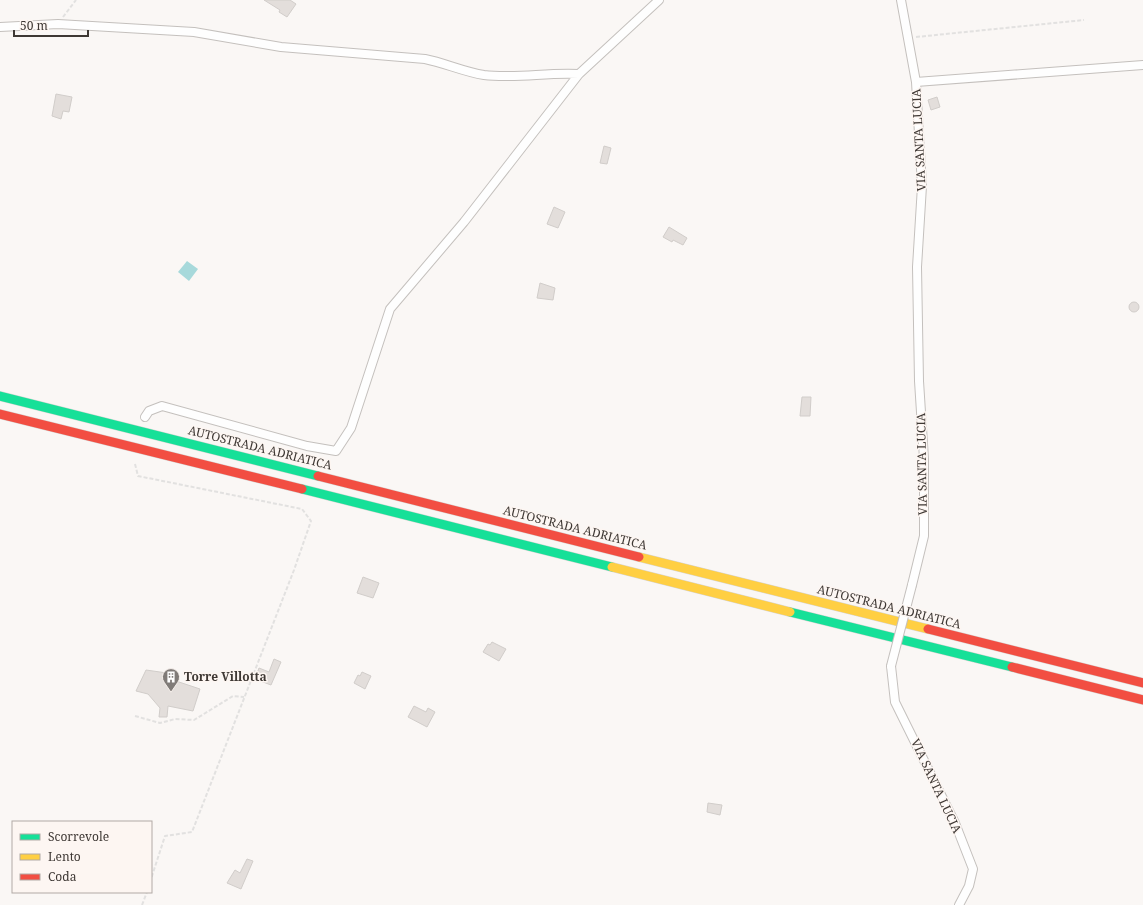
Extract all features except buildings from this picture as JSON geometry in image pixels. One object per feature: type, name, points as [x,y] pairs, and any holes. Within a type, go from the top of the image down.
[{"type":"highway","name":"AUTOSTRADA ADRIATICA","points":[[0,396],[1143,683]]},
{"type":"highway","points":[[0,414],[1143,700]]},
{"type":"street","points":[[145,417],[149,411],[162,406],[306,446],[336,451],[351,428],[390,309],[464,222],[578,74],[659,0]]},
{"type":"street","name":"VIA SANTA LUCIA","points":[[901,0],[916,82],[922,186],[917,267],[919,381],[924,459],[924,536],[891,666],[895,702],[955,822],[973,869],[969,886],[959,905]]},
{"type":"street","points":[[0,27],[58,24],[194,32],[281,47],[425,59],[442,62],[482,75],[530,77],[565,73],[578,74]]},
{"type":"street","points":[[916,82],[1143,65]]},
{"type":"path","points":[[58,24],[76,0]]},
{"type":"path","points":[[909,38],[1084,20]]},
{"type":"path","points":[[135,464],[138,476],[302,510],[311,521],[294,570],[192,832],[165,836],[152,876]]},
{"type":"path","points":[[136,716],[160,723],[175,719],[194,720],[233,696],[244,697]]},
{"type":"path","points":[[142,905],[147,893]]},
{"type":"water","points":[[187,261],[198,269],[189,281],[178,272]]},
{"type":"traffic: fast","points":[[0,396],[318,476]]},
{"type":"traffic: fast","points":[[302,489],[612,567]]},
{"type":"traffic: fast","points":[[790,612],[1012,667]]},
{"type":"traffic: slow","points":[[639,557],[928,629]]},
{"type":"traffic: slow","points":[[612,567],[790,612]]},
{"type":"traffic: jam","points":[[0,414],[302,489]]},
{"type":"traffic: jam","points":[[318,476],[639,557]]},
{"type":"traffic: jam","points":[[928,629],[1143,683]]},
{"type":"traffic: jam","points":[[1012,667],[1143,700]]},
{"type":"place","name":"Torre Villotta","points":[[171,692]]}]
